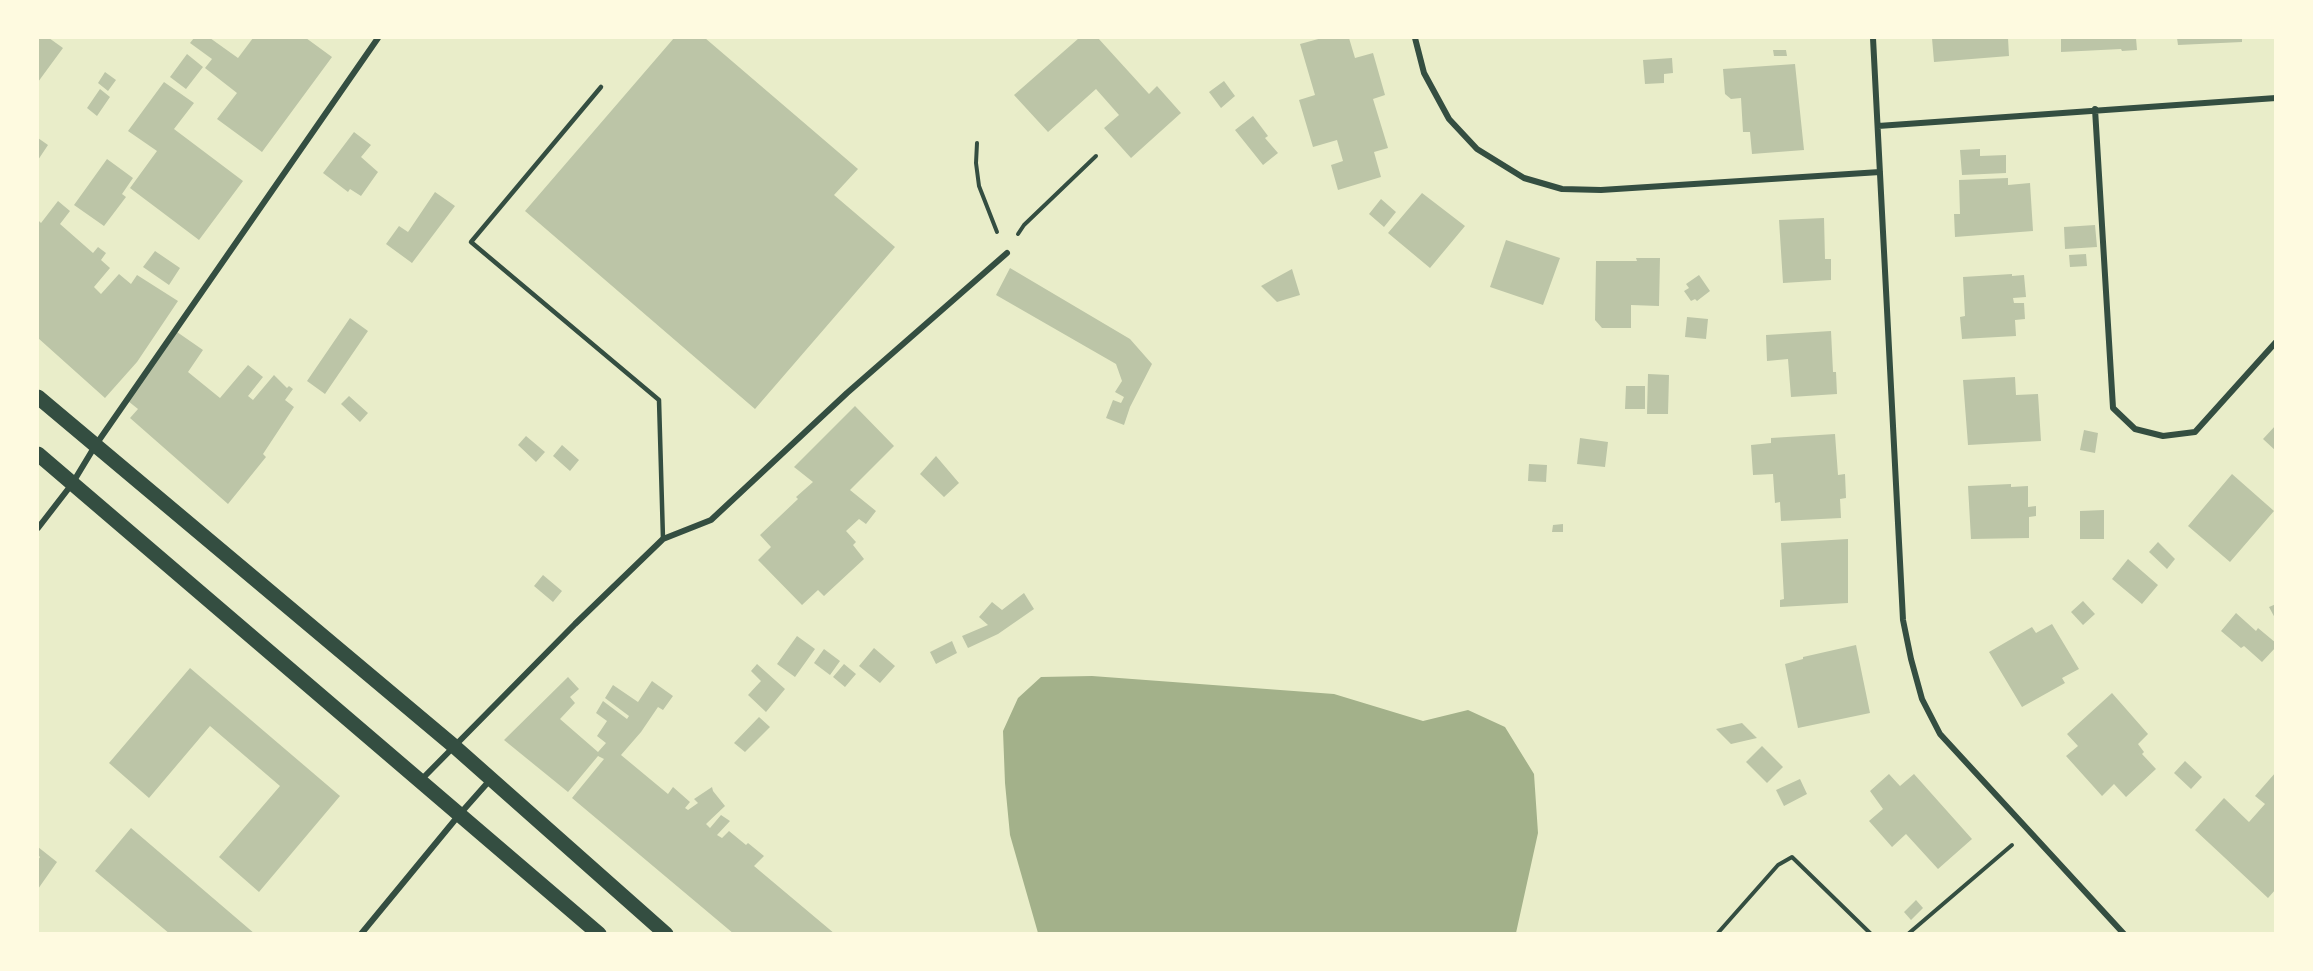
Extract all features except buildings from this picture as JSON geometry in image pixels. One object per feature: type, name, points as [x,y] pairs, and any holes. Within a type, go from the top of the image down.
[{"type":"main road","points":[[38,397],[455,747],[666,933]]},
{"type":"main road","points":[[38,454],[419,782],[599,933]]},
{"type":"street","points":[[38,528],[72,484],[95,446],[378,38]]},
{"type":"street","points":[[1415,38],[1424,74],[1449,119],[1477,149],[1524,178],[1562,189],[1642,189],[1880,172]]},
{"type":"street","points":[[1873,38],[1903,620],[1922,699],[1940,734],[2124,933]]},
{"type":"street","points":[[1878,126],[2276,98]]},
{"type":"street","points":[[2095,109],[2113,408],[2135,429],[2163,436],[2195,432],[2276,342]]},
{"type":"street","points":[[419,782],[575,624],[663,539],[711,520],[847,393],[1007,254]]},
{"type":"street","points":[[361,933],[490,780]]},
{"type":"lane","points":[[601,87],[471,242],[659,400],[663,539]]},
{"type":"path","points":[[977,143],[976,164],[979,186],[1007,254]]},
{"type":"path","points":[[1007,254],[1024,225],[1096,156]]},
{"type":"path","points":[[1908,933],[2028,831]]},
{"type":"path","points":[[1717,933],[1778,865],[1792,858],[1871,933]]},
{"type":"shaded area","points":[[1092,676],[1334,694],[1423,721],[1468,710],[1505,727],[1534,774],[1538,833],[1516,933],[1038,933],[1010,835],[1003,731],[1018,698],[1041,677]]}]
